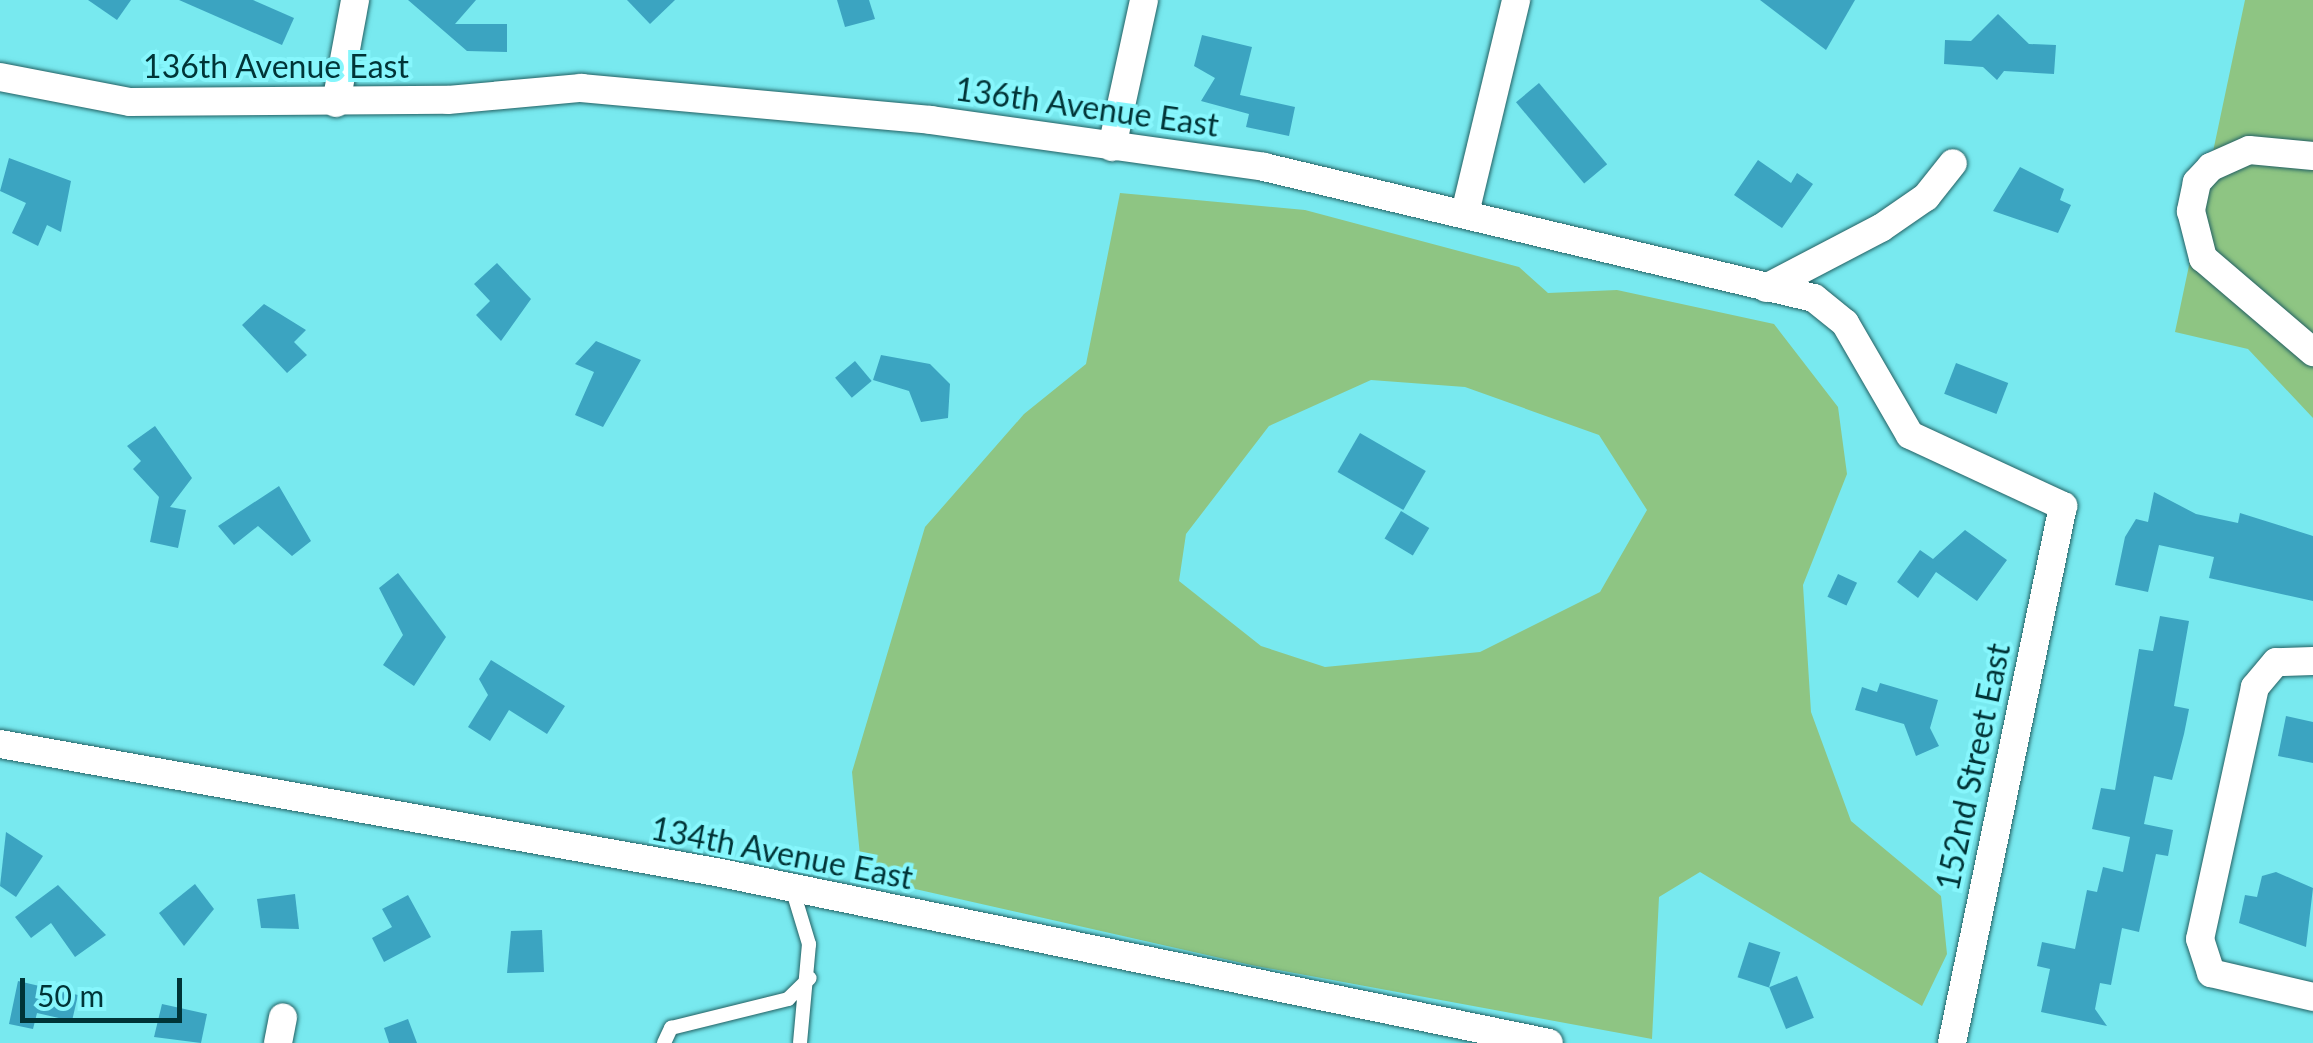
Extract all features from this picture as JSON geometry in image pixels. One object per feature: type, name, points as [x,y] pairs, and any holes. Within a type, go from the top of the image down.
[{"type":"street","points":[[336,103],[355,0]]},
{"type":"street","points":[[1112,147],[1144,0]]},
{"type":"street","points":[[1465,212],[1516,0]]},
{"type":"street","name":"136th Avenue East","points":[[0,77],[130,102],[336,103],[654,90],[1264,167],[1465,212],[1766,288],[1834,311],[1910,436],[2063,506]]},
{"type":"street","points":[[2313,156],[2250,150],[2212,167],[2197,182],[2191,211],[2203,258],[2313,352]]},
{"type":"street","points":[[1766,288],[1881,228],[1926,197],[1953,163]]},
{"type":"street","name":"152nd Street East","points":[[1952,1043],[2063,506]]},
{"type":"street","points":[[2313,661],[2279,662],[2255,687],[2200,940],[2207,970],[2313,997]]},
{"type":"street","name":"134th Avenue East","points":[[0,744],[792,888],[1549,1043]]},
{"type":"lane","points":[[792,888],[810,978],[800,1043]]},
{"type":"lane","points":[[664,1043],[671,1028],[788,999],[810,978]]},
{"type":"green space","points":[[2245,0],[2313,0],[2313,418],[2248,349],[2175,332]]},
{"type":"green space","points":[[1120,193],[1305,210],[1519,267],[1548,293],[1617,290],[1774,324],[1838,407],[1847,474],[1803,585],[1811,712],[1851,821],[1941,896],[1947,954],[1922,1006],[1700,872],[1659,897],[1652,1039],[1251,965],[862,877],[852,772],[925,527],[1024,414],[1086,364]],"holes":[[[1371,380],[1465,387],[1599,435],[1647,510],[1600,592],[1480,652],[1325,667],[1261,646],[1179,581],[1186,534],[1269,426]]]},
{"type":"building","points":[[88,0],[131,0],[117,20]]},
{"type":"building","points":[[179,0],[253,0],[294,18],[282,45]]},
{"type":"building","points":[[408,0],[476,0],[455,24],[507,24],[507,52],[467,51]]},
{"type":"building","points":[[627,0],[675,0],[650,24]]},
{"type":"building","points":[[837,0],[869,0],[875,19],[845,27]]},
{"type":"building","points":[[1760,0],[1855,0],[1826,50]]},
{"type":"building","points":[[1998,14],[2029,44],[2056,45],[2054,74],[2004,71],[1997,80],[1983,67],[1944,64],[1945,40],[1971,41]]},
{"type":"building","points":[[1202,35],[1252,47],[1240,95],[1295,107],[1289,136],[1246,127],[1249,114],[1201,101],[1215,78],[1194,66]]},
{"type":"building","points":[[1539,83],[1607,164],[1584,183],[1516,102]]},
{"type":"building","points":[[9,158],[71,181],[61,232],[47,225],[38,246],[12,233],[26,203],[0,191]]},
{"type":"building","points":[[1758,160],[1791,183],[1797,173],[1813,184],[1782,228],[1734,195]]},
{"type":"building","points":[[2020,167],[2064,189],[2060,200],[2071,205],[2058,233],[1993,211]]},
{"type":"building","points":[[497,263],[531,299],[501,341],[476,315],[490,301],[474,284]]},
{"type":"building","points":[[264,304],[306,330],[294,342],[307,355],[287,373],[242,325]]},
{"type":"building","points":[[596,341],[641,360],[603,427],[575,415],[594,372],[575,364]]},
{"type":"building","points":[[881,355],[930,364],[950,384],[948,418],[921,422],[909,391],[873,380]]},
{"type":"building","points":[[855,361],[872,381],[852,398],[835,378]]},
{"type":"building","points":[[1956,363],[2008,383],[1996,414],[1944,394]]},
{"type":"building","points":[[155,426],[192,478],[170,507],[186,510],[178,548],[150,542],[159,497],[133,469],[141,461],[127,446]]},
{"type":"building","points":[[1360,433],[1426,471],[1403,510],[1338,472]]},
{"type":"building","points":[[279,486],[311,541],[292,556],[258,526],[234,545],[218,526]]},
{"type":"building","points":[[2154,492],[2196,514],[2238,523],[2240,513],[2313,536],[2313,601],[2209,578],[2214,557],[2159,545],[2148,592],[2115,585],[2125,537],[2136,519],[2148,522]]},
{"type":"building","points":[[1401,511],[1429,528],[1413,555],[1385,538]]},
{"type":"building","points":[[1965,530],[2007,560],[1977,601],[1936,572],[1918,598],[1897,582],[1920,550],[1933,559]]},
{"type":"building","points":[[398,573],[446,637],[414,686],[383,665],[403,635],[379,588]]},
{"type":"building","points":[[1838,574],[1857,583],[1846,606],[1827,597]]},
{"type":"building","points":[[2160,616],[2189,621],[2174,706],[2189,709],[2184,734],[2172,780],[2154,776],[2144,824],[2173,830],[2168,856],[2156,854],[2139,932],[2122,928],[2111,985],[2100,983],[2095,1009],[2107,1026],[2041,1012],[2050,969],[2037,966],[2042,942],[2075,949],[2087,890],[2097,892],[2103,867],[2123,872],[2130,837],[2092,829],[2101,788],[2115,790],[2139,649],[2153,651]]},
{"type":"building","points":[[491,660],[565,706],[547,734],[509,710],[490,741],[468,727],[488,695],[479,679]]},
{"type":"building","points":[[1880,683],[1938,700],[1930,728],[1939,746],[1916,756],[1904,724],[1855,710],[1862,687],[1877,692]]},
{"type":"building","points":[[2286,716],[2313,722],[2313,763],[2278,756]]},
{"type":"building","points":[[6,832],[43,856],[16,897],[0,886]]},
{"type":"building","points":[[2276,872],[2313,888],[2306,947],[2239,923],[2245,895],[2257,897],[2262,876]]},
{"type":"building","points":[[195,884],[214,909],[184,946],[159,913]]},
{"type":"building","points":[[58,885],[106,935],[75,957],[51,923],[31,938],[15,917]]},
{"type":"building","points":[[295,894],[299,929],[261,928],[257,899]]},
{"type":"building","points":[[408,895],[431,937],[384,962],[372,938],[392,927],[382,909]]},
{"type":"building","points":[[542,930],[544,972],[507,973],[511,931]]},
{"type":"building","points":[[1749,942],[1780,952],[1769,987],[1738,977]]},
{"type":"building","points":[[1797,976],[1814,1018],[1786,1029],[1769,987]]},
{"type":"building","points":[[18,981],[78,995],[72,1021],[37,1013],[33,1029],[9,1024]]},
{"type":"building","points":[[162,1004],[207,1014],[201,1043],[154,1037]]},
{"type":"building","points":[[408,1019],[417,1043],[389,1043],[384,1028]]}]
